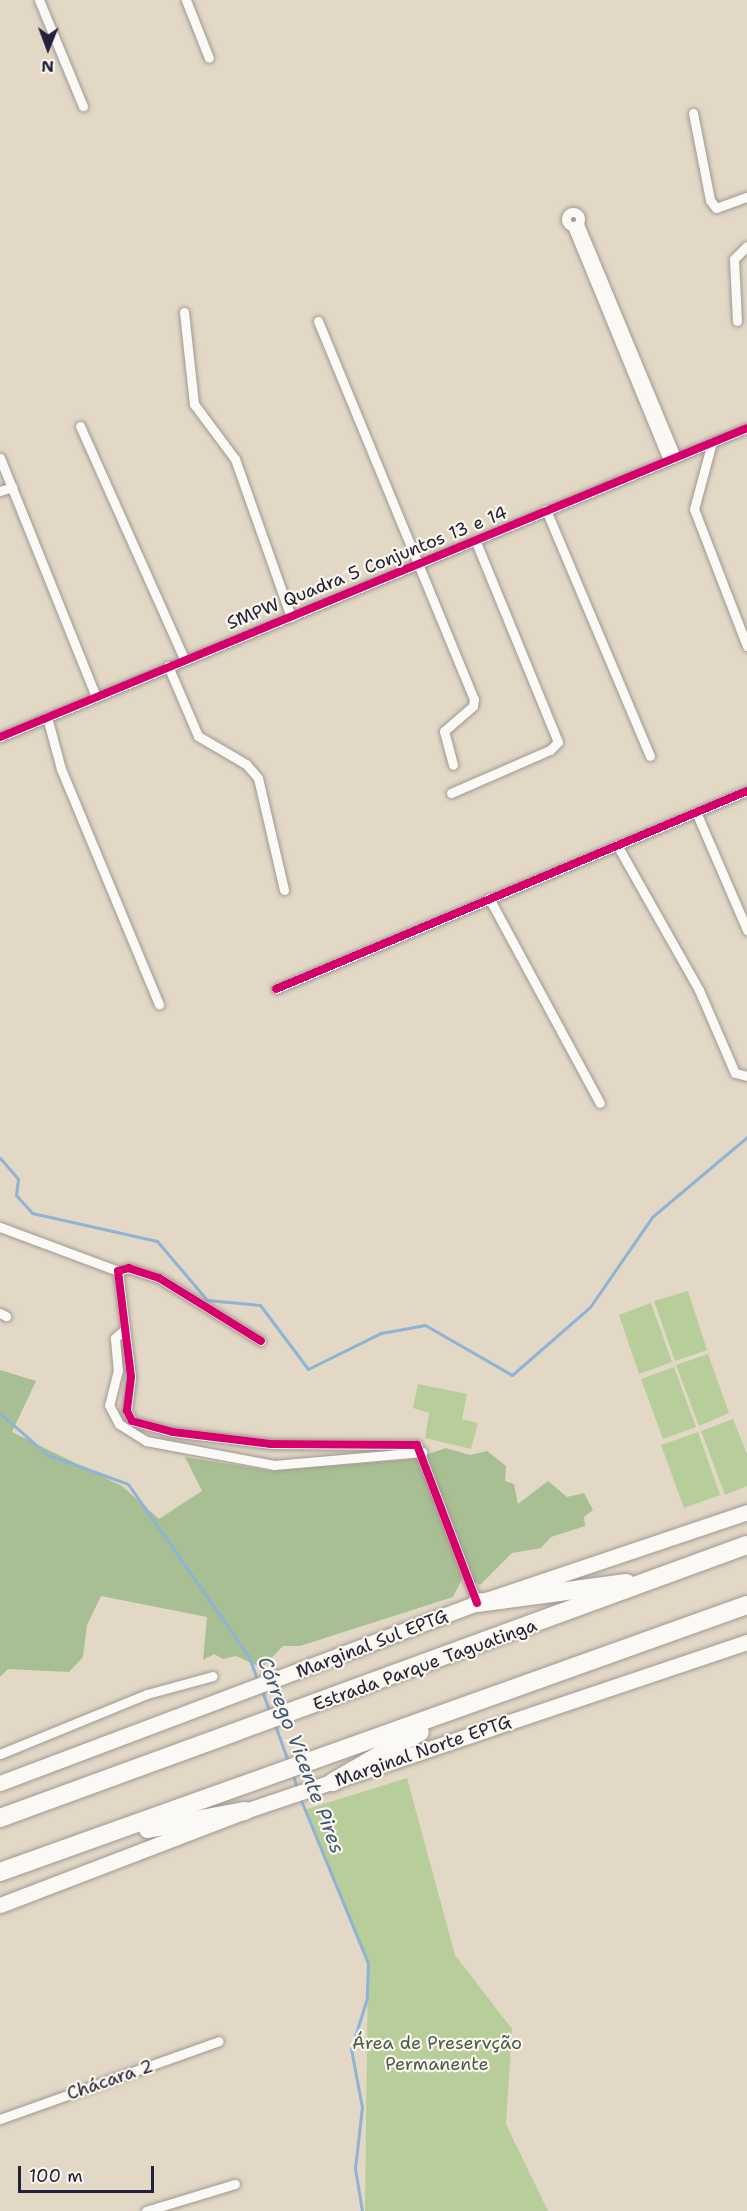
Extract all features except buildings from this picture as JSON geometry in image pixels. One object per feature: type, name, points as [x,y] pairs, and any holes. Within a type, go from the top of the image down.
[{"type":"highway","name":"Estrada Parque Taguatinga","points":[[0,1818],[667,1577],[747,1545]]},
{"type":"highway","points":[[477,1603],[667,1577]]},
{"type":"highway","points":[[0,1872],[747,1605]]},
{"type":"highway","points":[[333,1782],[488,1697]]},
{"type":"highway","points":[[93,1838],[245,1811]]},
{"type":"main road","name":"Marginal Sul EPTG","points":[[0,1783],[273,1683],[477,1603],[747,1512]]},
{"type":"main road","name":"Marginal Norte EPTG","points":[[0,1905],[245,1811],[747,1642]]},
{"type":"street","points":[[39,0],[83,106]]},
{"type":"street","points":[[186,0],[209,58]]},
{"type":"street","points":[[693,113],[710,200],[716,208],[747,197]]},
{"type":"street","points":[[576,225],[672,459]]},
{"type":"street","points":[[737,321],[742,277],[735,254],[747,246]]},
{"type":"street","points":[[184,312],[194,405],[235,459],[291,616]]},
{"type":"street","points":[[318,321],[474,699],[473,706],[444,731],[453,765]]},
{"type":"street","points":[[80,426],[184,658]]},
{"type":"street","name":"SMPW Quadra 5 Conjuntos 13 e 14","points":[[0,737],[184,658],[747,428]]},
{"type":"street","points":[[712,442],[694,509],[747,646]]},
{"type":"street","points":[[0,458],[96,697]]},
{"type":"street","points":[[0,491],[12,487]]},
{"type":"street","points":[[546,510],[650,756]]},
{"type":"street","points":[[451,793],[550,750],[558,742],[475,540]]},
{"type":"street","points":[[168,666],[198,736],[246,764],[258,778],[284,890]]},
{"type":"street","points":[[47,717],[61,769],[159,1004]]},
{"type":"street","points":[[276,989],[747,791]]},
{"type":"street","points":[[696,812],[747,930]]},
{"type":"street","points":[[617,845],[699,990],[735,1073],[747,1076]]},
{"type":"street","points":[[489,898],[600,1103]]},
{"type":"street","points":[[0,1227],[118,1271],[129,1269],[159,1278],[261,1341]]},
{"type":"street","points":[[118,1271],[123,1331],[131,1377],[127,1411],[137,1425],[271,1444],[410,1444],[422,1452],[477,1603]]},
{"type":"street","points":[[123,1331],[115,1338],[118,1370],[109,1405],[119,1424],[147,1441],[274,1465],[422,1452]]},
{"type":"street","points":[[0,1754],[147,1694],[213,1676]]},
{"type":"street","name":"Chácara 2","points":[[0,2118],[219,2041]]},
{"type":"street","points":[[146,2211],[235,2184]]},
{"type":"green space","points":[[688,1291],[707,1350],[675,1361],[654,1301]]},
{"type":"green space","points":[[651,1303],[672,1362],[639,1374],[619,1315]]},
{"type":"green space","points":[[708,1354],[729,1413],[699,1426],[676,1365]]},
{"type":"green space","points":[[674,1367],[696,1427],[663,1439],[641,1379]]},
{"type":"green space","points":[[0,1370],[36,1381],[12,1432],[122,1486],[159,1519],[202,1491],[185,1457],[272,1471],[414,1459],[446,1448],[470,1455],[487,1451],[506,1466],[505,1481],[514,1484],[518,1504],[548,1481],[567,1497],[584,1493],[593,1510],[584,1517],[585,1526],[551,1537],[541,1548],[512,1553],[480,1585],[463,1577],[453,1597],[300,1646],[283,1646],[262,1668],[236,1656],[223,1659],[214,1654],[203,1660],[207,1617],[101,1596],[87,1625],[83,1657],[69,1672],[8,1669],[0,1677]]},
{"type":"green space","points":[[418,1384],[467,1394],[462,1419],[478,1423],[471,1449],[425,1438],[429,1413],[413,1408]]},
{"type":"green space","points":[[733,1419],[747,1454],[747,1486],[725,1495],[701,1431]]},
{"type":"green space","points":[[698,1432],[720,1495],[684,1508],[661,1445]]},
{"type":"green space","name":"Área de Preservção Permanente","points":[[407,1778],[455,1955],[512,2029],[506,2124],[548,2211],[365,2211],[368,1963],[304,1810]]},
{"type":"waterway","points":[[0,1158],[18,1179],[16,1195],[32,1213],[157,1241],[207,1300],[260,1305],[308,1369],[381,1333],[425,1325],[512,1375],[590,1307],[652,1217],[747,1137]]},
{"type":"waterway","name":"Córrego Vicente Pires","points":[[0,1413],[46,1454],[128,1484],[249,1657],[257,1679]]},
{"type":"waterway","name":"Córrego Vicente Pires","points":[[261,1688],[270,1713]]},
{"type":"waterway","name":"Córrego Vicente Pires","points":[[275,1725],[289,1764]]},
{"type":"waterway","name":"Córrego Vicente Pires","points":[[293,1775],[297,1789]]},
{"type":"waterway","name":"Córrego Vicente Pires","points":[[300,1798],[368,1963],[367,1998],[351,2049],[362,2107],[355,2168],[362,2211]]},
{"type":"cycle path","points":[[0,737],[747,428]]},
{"type":"cycle path","points":[[276,989],[747,791]]},
{"type":"cycle path","points":[[261,1341],[159,1278],[129,1268],[118,1271],[131,1377],[127,1411],[132,1421],[173,1432],[271,1444],[417,1445],[477,1603]]}]
